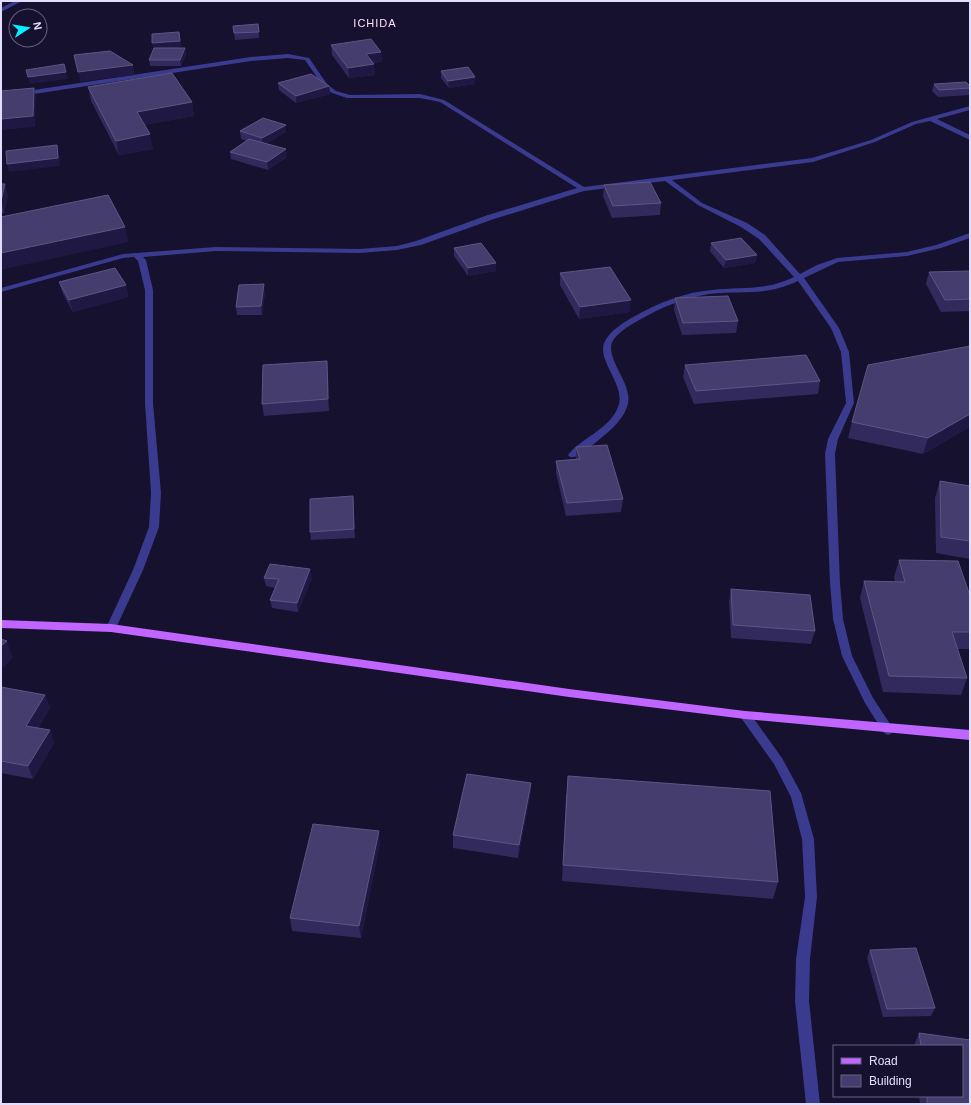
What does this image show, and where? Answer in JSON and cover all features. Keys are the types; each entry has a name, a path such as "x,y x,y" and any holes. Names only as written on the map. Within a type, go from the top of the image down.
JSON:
{"main road":[{"path":"1,624 111,628 568,694 745,716 888,730 970,735"}],"street":[{"path":"1,10 19,1"},
{"path":"1,96 251,59 299,56 307,59 325,85 334,92 349,97 420,96 442,101 583,189"},
{"path":"1,290 113,258 131,255 137,256 216,249 352,251 398,248 418,243 491,217 583,189 813,160 873,141 914,123 970,108"},
{"path":"932,119 970,138"},
{"path":"667,179 700,204 744,225 762,237 800,278 835,328 845,352 850,403 833,439 830,454 835,583 838,619 847,656 869,700 888,730"},
{"path":"573,455 614,422 624,405 623,388 612,367 606,348 610,337 661,306 686,297 709,292 766,290 788,284 825,264 838,260 914,253 939,248 970,235"},
{"path":"111,628 138,570 154,527 155,461 149,403 149,290 142,260 137,256"},
{"path":"745,716 778,761 797,797 808,839 811,897 803,960 802,1001 813,1104"}],"building":[{"path":"258,24 259,32 234,33 233,26"},
{"path":"179,32 180,41 152,43 152,34"},
{"path":"371,39 381,52 366,54 374,64 348,68 331,45"},
{"path":"154,48 185,48 180,60 149,60"},
{"path":"110,51 133,65 78,72 74,55"},
{"path":"64,64 66,72 28,77 26,70"},
{"path":"468,67 475,77 448,81 441,71"},
{"path":"172,73 192,102 137,112 150,134 116,141 88,87"},
{"path":"311,74 329,86 296,96 278,83"},
{"path":"966,82 970,88 939,90 934,84"},
{"path":"34,88 33,116 1,119 1,91"},
{"path":"263,118 286,125 262,138 240,131"},
{"path":"249,139 286,149 267,162 230,152"},
{"path":"57,145 58,158 7,164 6,151"},
{"path":"650,182 661,203 613,206 604,185"},
{"path":"1,184 5,184 1,201"},
{"path":"108,195 125,227 1,253 1,217"},
{"path":"741,238 757,255 726,260 711,243"},
{"path":"481,243 496,263 468,268 454,248"},
{"path":"610,267 631,300 580,307 560,273"},
{"path":"115,268 126,285 69,300 59,282"},
{"path":"970,271 970,299 945,300 929,272"},
{"path":"264,284 261,306 236,307 239,285"},
{"path":"728,296 738,321 683,323 675,298"},
{"path":"970,346 970,414 928,438 852,422 868,365"},
{"path":"806,355 820,381 696,391 685,365"},
{"path":"327,361 328,399 262,404 263,365"},
{"path":"607,445 623,499 567,503 556,461 580,459 576,447"},
{"path":"940,481 970,486 970,541 941,537"},
{"path":"353,496 354,529 310,532 310,499"},
{"path":"899,560 958,561 970,594 970,632 952,632 967,678 889,676 864,581 905,582"},
{"path":"270,564 310,569 297,603 270,600 279,579 264,578"},
{"path":"731,589 810,595 815,631 733,625"},
{"path":"1,639 7,641 1,646"},
{"path":"1,687 45,695 26,726 50,730 28,766 1,761"},
{"path":"467,774 531,783 519,845 453,835"},
{"path":"568,776 770,791 778,882 563,865"},
{"path":"313,824 379,831 359,926 290,918"},
{"path":"916,948 935,1008 887,1009 870,950"},
{"path":"919,1033 970,1040 970,1104 927,1104 927,1097 963,1097 963,1045 921,1045"}],"district":[{"name":"ICHIDA","path":"375,23"}]}
